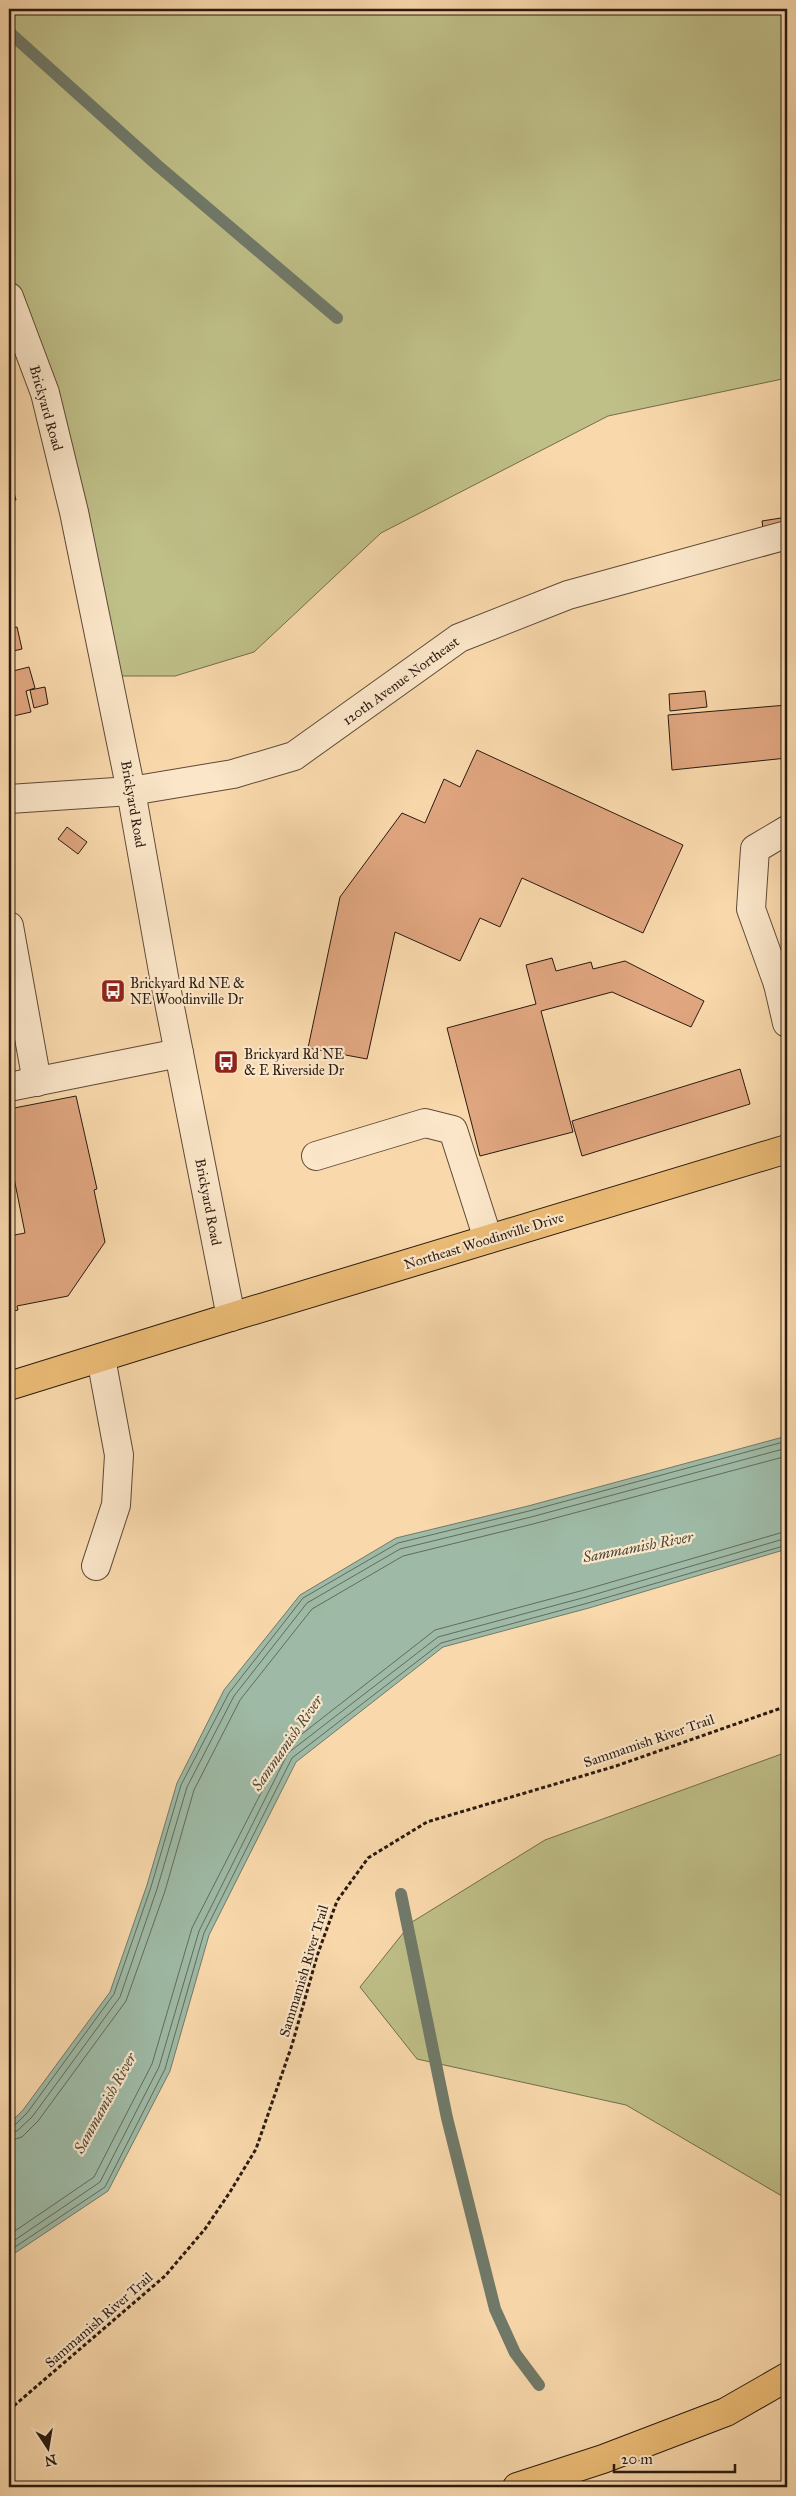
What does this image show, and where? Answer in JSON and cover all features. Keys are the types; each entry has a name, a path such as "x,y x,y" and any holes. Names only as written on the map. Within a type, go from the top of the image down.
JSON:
{"main road":[{"name":"Northeast Woodinville Drive","path":"9,1386 787,1149"},
{"path":"517,2487 603,2459 726,2412 787,2377"}],"street":[{"name":"Brickyard Road","path":"9,297 45,394 70,494 131,791 179,1053 231,1317"},
{"name":"120th Avenue Northeast","path":"9,799 131,791 233,774 294,756 459,638 568,595 787,535"},
{"path":"787,830 755,849 751,900 751,909 783,984 787,1023"},
{"path":"9,926 37,1082"},
{"path":"9,1087 179,1053"},
{"path":"316,1156 425,1123 453,1130 488,1239"},
{"path":"96,1566 116,1505 119,1455 101,1358"}],"path":[{"name":"Sammamish River Trail","path":"9,2410 165,2276 205,2229 230,2192 256,2149 292,2045 317,1956 337,1901 368,1858 427,1822 616,1766 787,1706"}],"green space":[{"path":"9,9 787,9 787,378 608,416 381,533 254,652 175,676 109,676 9,297"},
{"path":"787,1752 787,2199 626,2105 417,2059 360,1987 412,1922 545,1840"}],"water":[{"name":"Sammamish River","path":"787,1436 787,1549 589,1608 443,1647 296,1762 209,1935 170,2071 108,2191 9,2257 9,2124 23,2110 110,1992 147,1885 177,1783 224,1690 300,1595 396,1538 528,1506"}],"building":[{"path":"9,489 13,489 16,500 9,502"},
{"path":"787,517 787,531 764,535 762,521"},
{"path":"17,627 22,649 9,652 9,628"},
{"path":"29,667 35,688 26,691 31,712 9,717 9,672"},
{"path":"45,687 48,704 34,708 30,690"},
{"path":"705,691 707,707 670,711 669,694"},
{"path":"787,705 787,758 672,770 668,715"},
{"path":"477,750 683,845 643,933 522,878 500,927 480,918 460,961 395,932 367,1059 308,1048 340,897 402,813 425,823 444,779 460,787"},
{"path":"67,827 87,842 78,854 58,839"},
{"path":"552,958 556,971 591,962 593,969 625,961 704,1001 691,1027 612,992 541,1011 573,1132 480,1156 447,1028 536,1004 526,965"},
{"path":"740,1069 750,1104 582,1156 572,1121"},
{"path":"76,1096 97,1189 94,1190 105,1242 68,1296 17,1306 18,1310 9,1312 9,1236 25,1233 9,1153 9,1109"}],"waterway":[{"path":"9,32 157,165 337,318"},
{"path":"401,1894 447,2118 495,2309 515,2353 539,2385"}],"place":[{"name":"Brickyard Rd NE & NE Woodinville Dr","path":"113,991"},
{"name":"Brickyard Rd NE & E Riverside Dr","path":"226,1062"}]}
